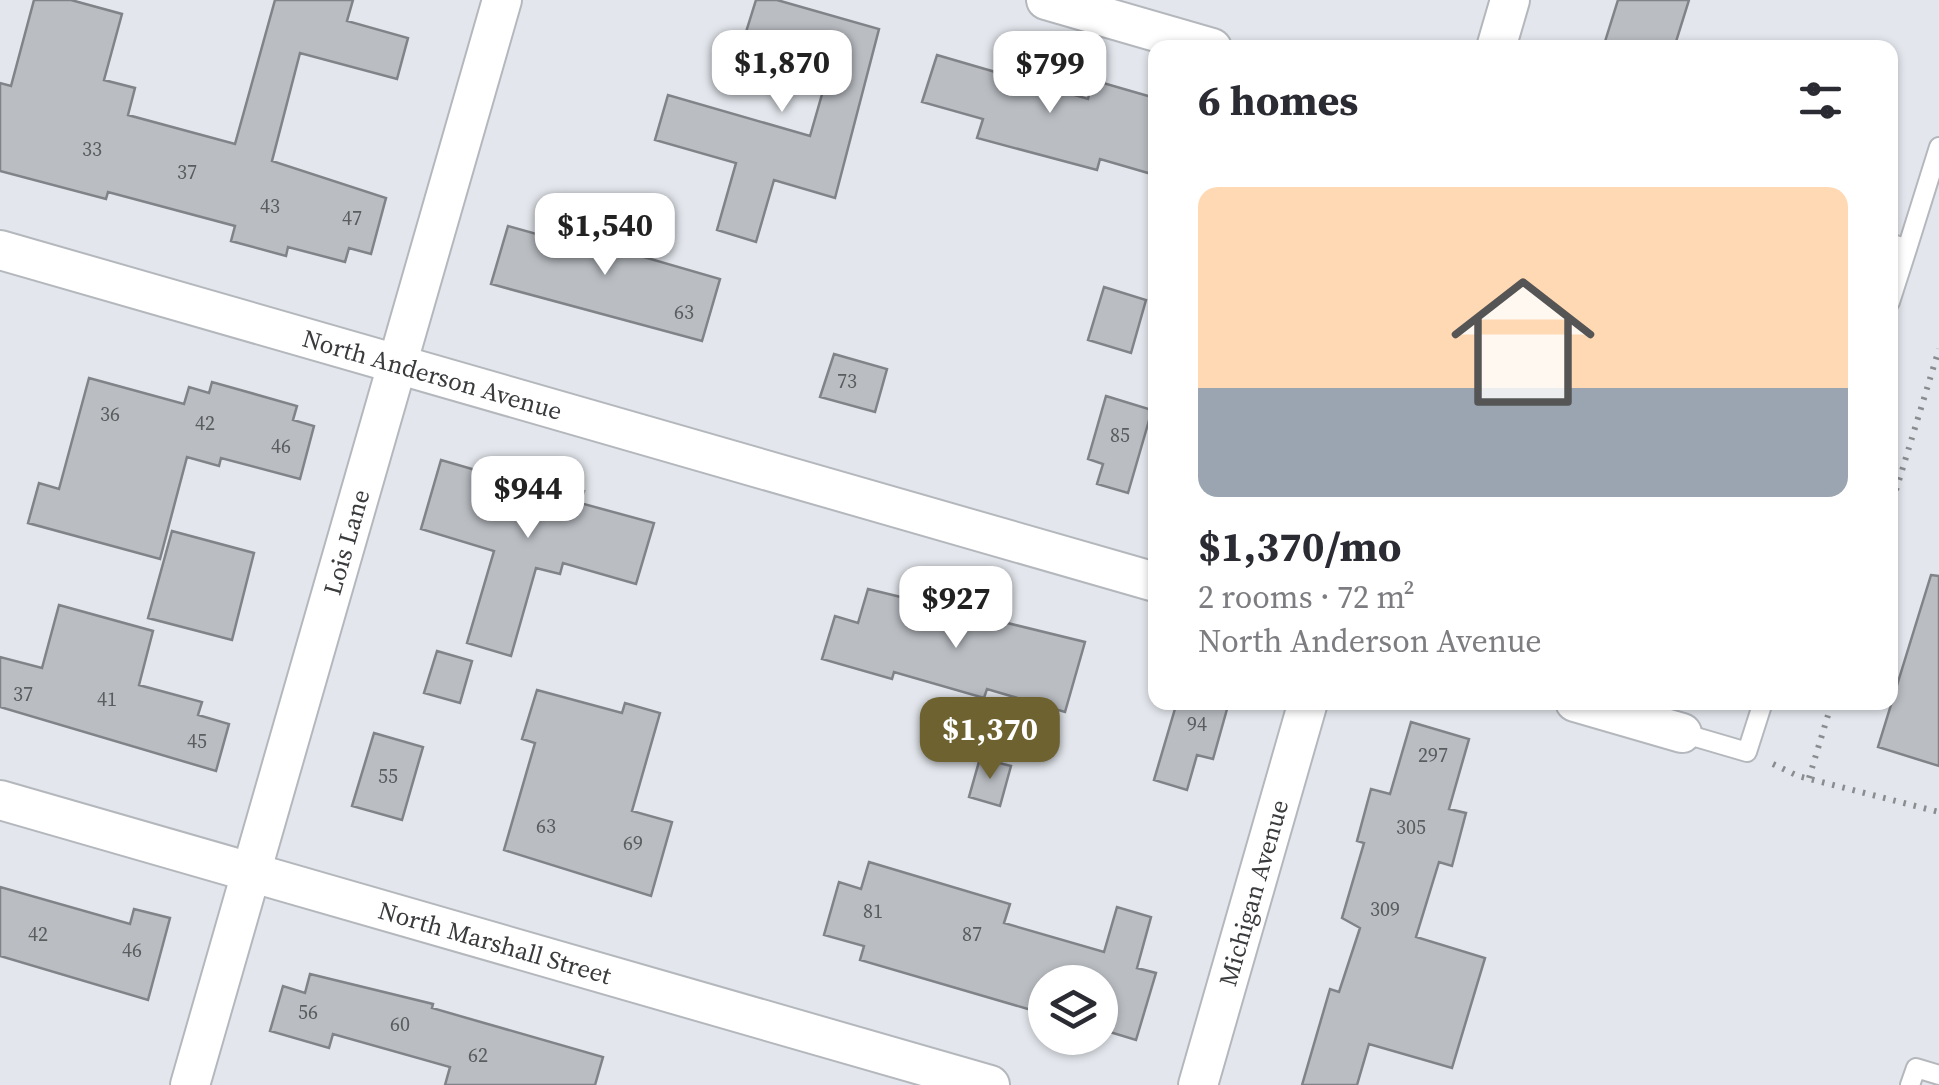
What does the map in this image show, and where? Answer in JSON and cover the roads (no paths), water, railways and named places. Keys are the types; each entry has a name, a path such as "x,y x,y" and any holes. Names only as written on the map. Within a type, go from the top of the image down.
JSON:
{"street":[{"name":"Lois Lane","path":"190,1085 502,0"},
{"path":"1046,0 1184,40"},
{"path":"1498,40 1510,0"},
{"name":"North Anderson Avenue","path":"0,250 1148,580"},
{"name":"Michigan Avenue","path":"1198,1085 1306,710"},
{"path":"1603,710 1682,733"},
{"name":"North Marshall Street","path":"0,800 990,1085"}],"lane":[{"path":"1899,246 1939,147"},
{"path":"1682,733 1746,752 1759,710"},
{"path":"1910,1085 1916,1068 1939,1075"}]}
